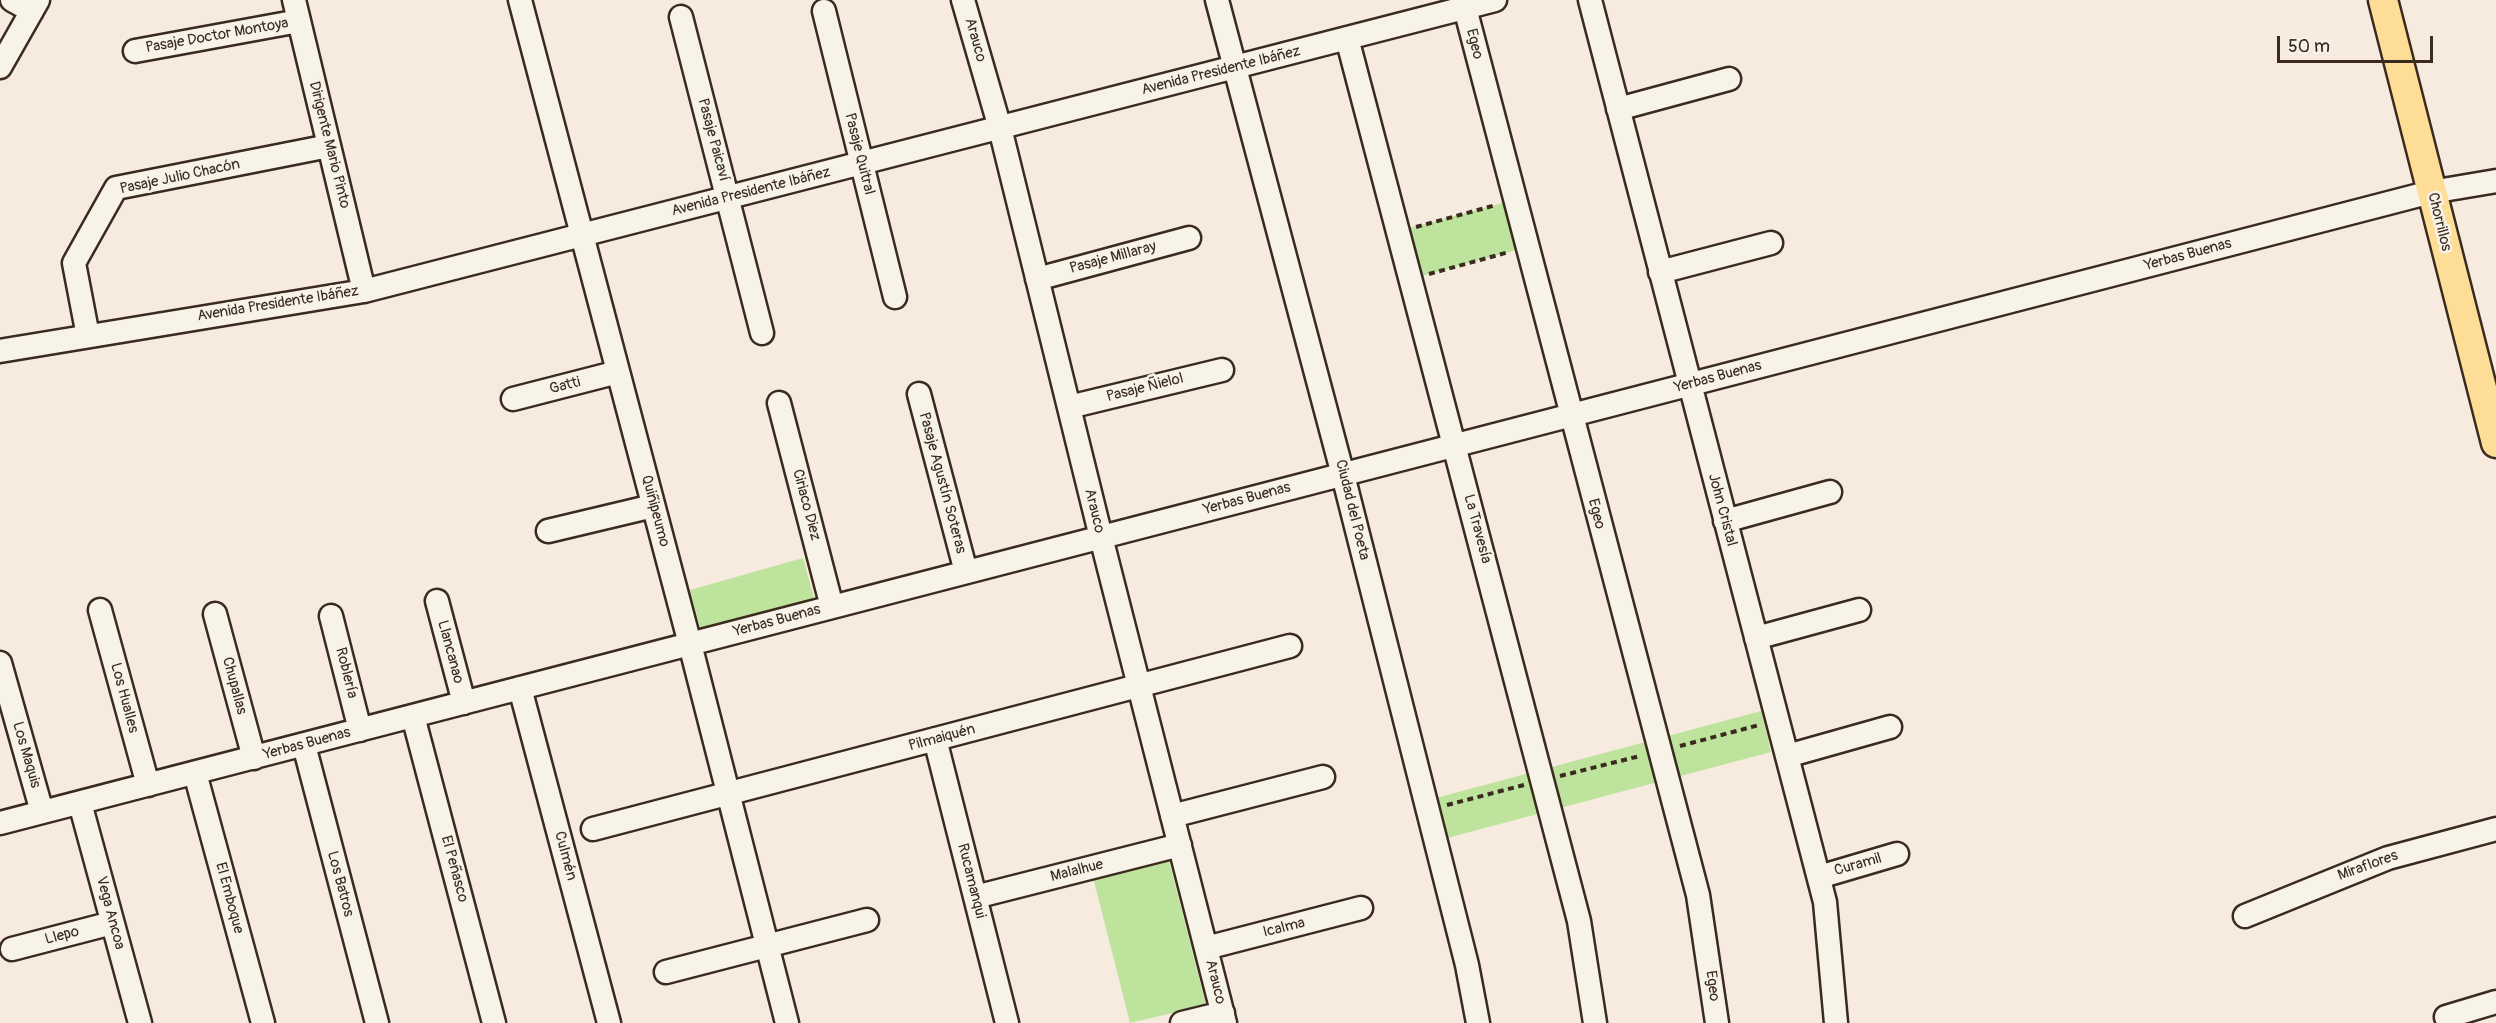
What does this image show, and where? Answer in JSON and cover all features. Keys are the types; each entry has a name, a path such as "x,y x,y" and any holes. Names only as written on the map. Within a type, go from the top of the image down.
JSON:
{"main road":[{"name":"Chorrillos","path":"2383,0 2496,440"}],"street":[{"path":"0,67 35,6 12,0"},
{"name":"Quiñipeumo","path":"520,0 690,644 787,1023"},
{"name":"Arauco","path":"963,0 999,128 1224,1018"},
{"name":"Ciudad del Poeta","path":"1217,0 1343,475 1474,995 1478,1023"},
{"name":"Avenida Presidente Ibáñez","path":"0,351 364,291 1495,0"},
{"name":"John Cristal","path":"1590,0 1819,877 1825,902 1836,1023"},
{"name":"Egeo","path":"1464,8 1698,895 1717,1023"},
{"name":"Pasaje Doctor Montoya","path":"135,51 297,11"},
{"name":"Dirigente Mario Pinto","path":"297,11 364,291"},
{"name":"Pasaje Quitral","path":"824,11 896,297"},
{"name":"Pasaje Paicaví","path":"681,17 762,333"},
{"name":"La Travesía","path":"1347,38 1579,921 1595,1023"},
{"path":"1618,108 1729,79"},
{"name":"Pasaje Julio Chacón","path":"88,336 74,263 116,188 329,146"},
{"name":"Yerbas Buenas","path":"0,823 2431,192 2496,181"},
{"name":"Pasaje Millaray","path":"1037,279 1189,238"},
{"path":"1660,272 1771,243"},
{"name":"Pasaje Ñielol","path":"1069,407 1221,370"},
{"name":"Gatti","path":"513,399 618,372"},
{"name":"Pasaje Agustín Soteras","path":"919,394 966,573"},
{"name":"Ciriaco Diez","path":"779,403 832,607"},
{"path":"1725,521 1830,492"},
{"path":"548,531 653,506"},
{"name":"Llancanao","path":"436,601 464,703"},
{"name":"Los Hualles","path":"100,610 148,785"},
{"path":"1756,638 1859,610"},
{"name":"Chupallas","path":"215,614 254,758"},
{"name":"Roblería","path":"331,616 360,730"},
{"name":"Pilmaiquén","path":"593,829 1290,646"},
{"name":"Los Maquis","path":"0,663 42,812"},
{"name":"Culmén","path":"520,688 609,1023"},
{"name":"El Peñasco","path":"414,716 494,1023"},
{"path":"1787,756 1890,727"},
{"name":"Rucamanqui","path":"934,740 1007,1023"},
{"name":"Los Batros","path":"304,745 377,1023"},
{"name":"El Emboque","path":"195,773 263,1023"},
{"path":"1172,816 1323,777"},
{"name":"Vega Ancoa","path":"80,803 140,1023"},
{"name":"Miraflores","path":"2245,916 2388,858 2496,829"},
{"name":"Malalhue","path":"975,897 1180,845"},
{"name":"Curamil","path":"1819,877 1896,854"},
{"name":"Icalma","path":"1206,948 1361,908"},
{"path":"666,972 867,920"},
{"name":"Llepo","path":"12,949 112,923"},
{"path":"2446,1017 2496,1002"},
{"path":"1182,1023 1224,1018"}],"path":[{"path":"1398,231 1514,200"},
{"path":"1411,279 1527,247"},
{"path":"1428,810 1778,721"}],"green space":[{"path":"1514,200 1527,247 1411,279 1398,231"},
{"path":"803,558 814,598 701,630 690,590"},
{"path":"1761,711 1771,752 1447,838 1436,798"},
{"path":"1168,857 1206,1005 1130,1023 1093,877"}]}
